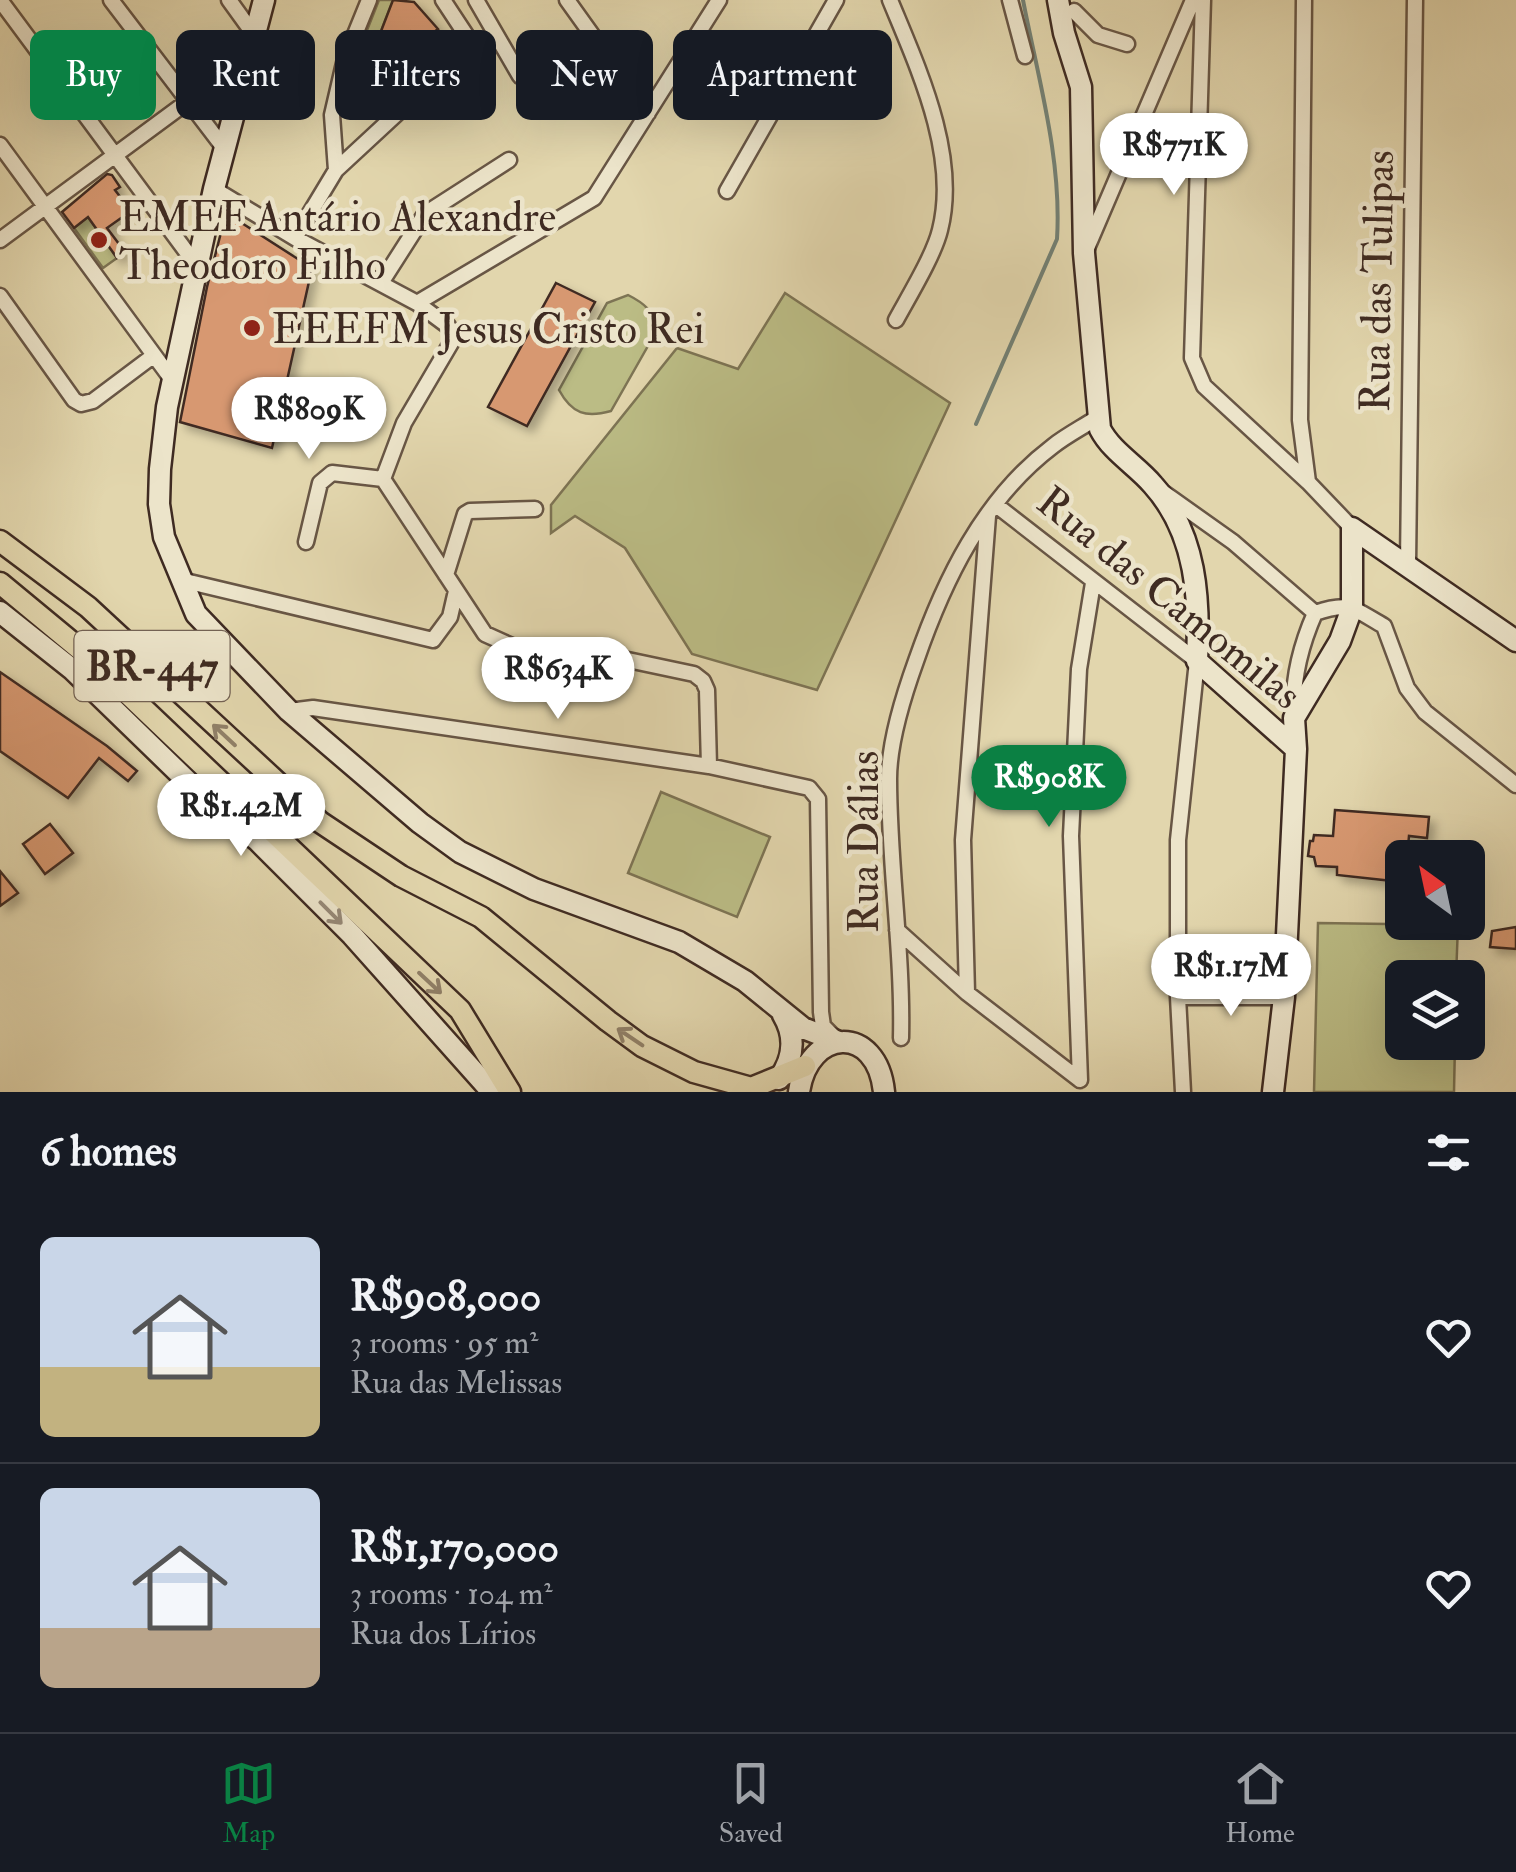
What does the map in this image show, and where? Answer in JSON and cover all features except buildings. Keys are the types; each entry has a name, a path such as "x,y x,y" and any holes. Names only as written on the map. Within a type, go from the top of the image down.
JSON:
{"main road":[{"name":"BR-447","path":"0,541 123,638 295,802 373,859 481,918 642,1046 694,1072 753,1090"},
{"name":"BR-447","path":"0,583 87,655 460,1010 510,1092"},
{"path":"753,1090 805,1066"}],"street":[{"path":"0,0 198,266"},
{"path":"112,0 176,87"},
{"path":"229,0 252,30"},
{"path":"257,30 264,0"},
{"path":"336,170 332,115 345,58 370,0"},
{"path":"476,0 491,30"},
{"path":"566,0 588,30"},
{"path":"653,105 719,0"},
{"path":"728,191 836,0"},
{"path":"890,0 916,62 945,160 940,231 896,320"},
{"path":"1010,0 1024,56"},
{"path":"1084,253 1193,0"},
{"path":"1203,0 1192,358 1204,386 1352,528 1512,635"},
{"path":"1304,0 1300,420 1308,482"},
{"name":"Rua das Tulipas","path":"1408,564 1416,0"},
{"path":"449,2 464,30"},
{"path":"1070,4 1064,33 1080,86 1084,253 1098,418 1105,440 1155,486 1233,542 1316,613"},
{"path":"1070,4 1098,35 1126,44"},
{"path":"496,39 516,70"},
{"path":"0,240 176,110"},
{"path":"201,120 224,148"},
{"path":"232,120 167,407 159,504 164,537 196,614 289,711 420,823 460,852 534,889 679,942 745,980 782,1013 814,1034 854,1042 870,1053 905,1092"},
{"path":"295,238 336,170 390,120"},
{"path":"417,303 594,198 644,120"},
{"path":"0,145 173,381"},
{"path":"381,282 425,214 509,160"},
{"path":"214,189 295,238 417,303 448,326 451,344 404,423 384,479"},
{"path":"0,296 74,400 81,404 93,401 153,356"},
{"name":"Rua Dálias","path":"901,1038 902,989 889,776 907,688 954,564 992,510 1025,470 1054,445 1098,418"},
{"path":"306,542 325,476 384,479"},
{"path":"384,479 475,623 500,642 530,649 609,656 694,674 704,681 708,690 709,766"},
{"path":"1155,486 1182,532 1196,579 1197,662 1178,840 1178,996 1183,1092"},
{"path":"446,575 465,514 535,509"},
{"path":"967,993 963,840 992,510"},
{"name":"Rua das Camomilas","path":"992,510 1197,662 1296,748"},
{"path":"1294,718 1340,641 1352,608 1352,528"},
{"path":"181,580 433,640 450,617 456,592"},
{"path":"897,930 967,993 1080,1080 1071,836 1079,669 1092,583"},
{"path":"1273,1092 1284,997 1296,748 1293,684 1305,637 1316,613 1338,605 1352,608 1384,626 1407,688 1425,712 1516,785"},
{"path":"0,612 73,670 214,807 257,840 391,977 492,1092"},
{"path":"289,711 313,708 709,766 810,788 816,792 822,1012 824,1026 840,1042"},
{"path":"1178,996 1284,997"},
{"path":"779,1078 788,1065 792,1048 790,1030 782,1013"},
{"path":"799,1092 805,1066 824,1047 840,1042"},
{"path":"870,1053 884,1092"}],"green space":[{"path":"379,0 393,0 381,30 367,30"},
{"path":"88,217 117,258 103,268 74,228"},
{"path":"785,293 950,403 817,690 692,654 625,548 575,516 551,533 551,505 677,348 738,369"},
{"path":"628,295 647,308 657,330 611,411 580,412 559,390 607,303"},
{"path":"661,792 770,837 737,917 628,873"},
{"path":"1318,923 1385,924 1385,940 1457,940 1457,960 1385,960 1385,1060 1455,1060 1454,1092 1314,1092"}],"waterway":[{"path":"976,424 1057,239 1052,149 1023,0"}],"place":[{"name":"EMEF Antário Alexandre Theodoro Filho","path":"99,240"},
{"name":"EEEFM Jesus Cristo Rei","path":"252,328"}]}
